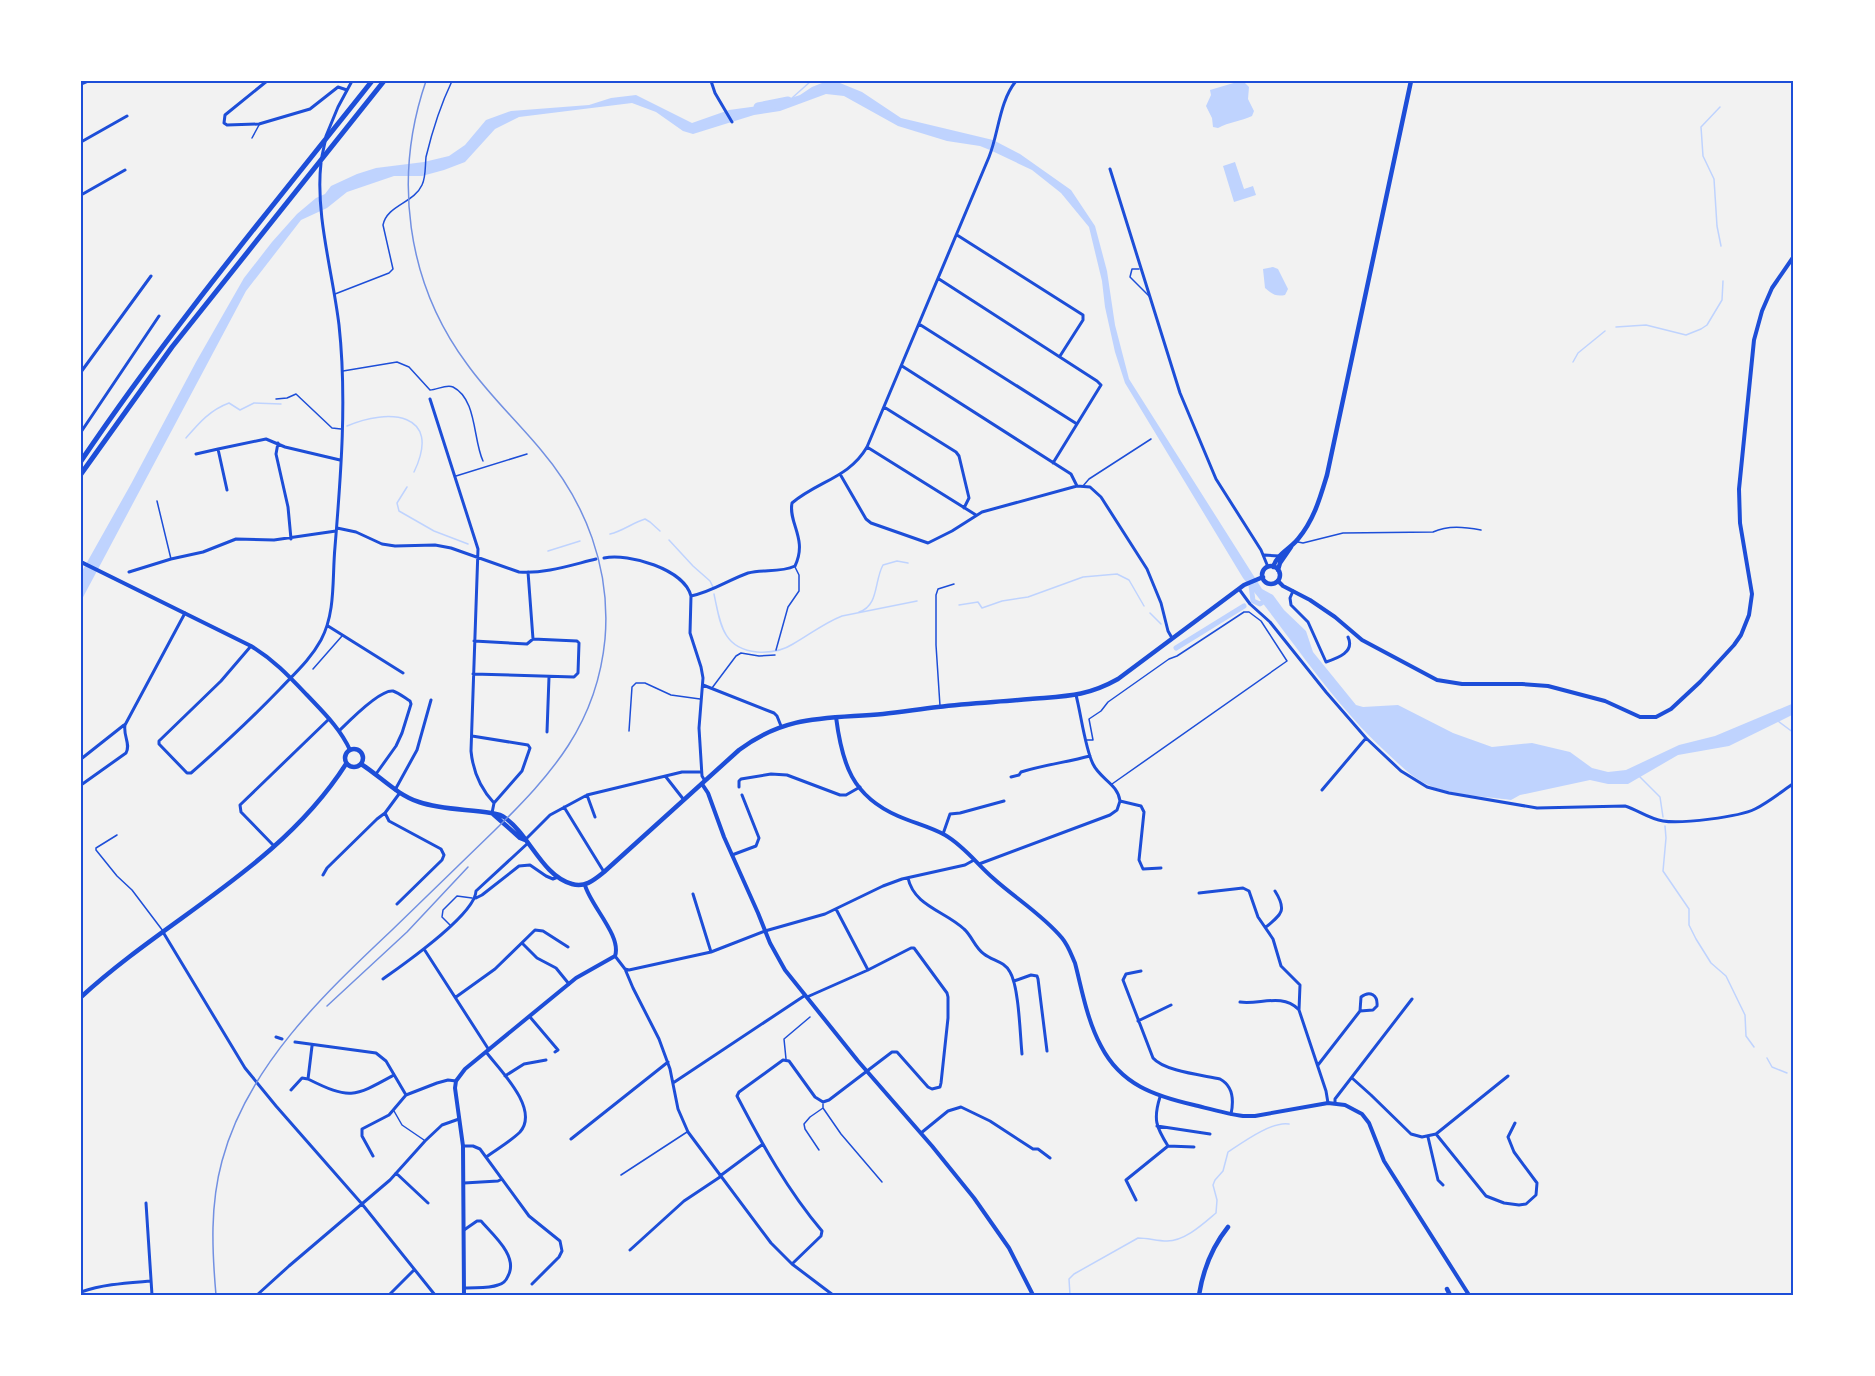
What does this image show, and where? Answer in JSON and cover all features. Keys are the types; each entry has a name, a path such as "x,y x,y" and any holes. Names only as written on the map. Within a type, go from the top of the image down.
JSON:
{"highway":[{"path":"81,461 170,337 372,81"},
{"path":"81,474 178,339 384,81"}],"main road":[{"path":"1260,578 1271,584 1278,580 1280,563 1317,508 1327,475 1411,81"},
{"path":"361,764 416,802 492,814 526,841 559,877 572,884 585,885 604,872 751,741 781,726 808,720 940,706 1076,695 1099,689 1118,679 1244,585 1260,578 1284,550 1291,546"},
{"path":"1271,567 1278,570"},
{"path":"81,997 127,957 245,873 317,802 346,764 345,755 355,749 361,752 363,758 361,764 354,768 346,764"},
{"path":"1199,1295 1208,1262 1217,1242 1228,1227"},
{"path":"1447,1289 1450,1295"}],"street":[{"path":"81,84 88,81"},
{"path":"267,81 225,115 223,119 227,125 259,124 310,109 338,87 347,90"},
{"path":"250,646 221,681 159,741 159,744 187,773 191,773 249,722 299,671 314,652 327,626 332,594 342,429 342,371 320,183 322,156 329,129 352,81"},
{"path":"711,81 715,93 732,122"},
{"path":"692,596 711,591 757,571 783,570 795,566 800,542 791,508 792,503 852,466 867,447 991,153 1007,94 1016,81"},
{"path":"81,142 127,116"},
{"path":"1110,169 1180,393 1216,479 1271,567"},
{"path":"81,195 125,170"},
{"path":"957,235 1083,315 1083,320 1060,356"},
{"path":"1278,580 1283,586 1310,600 1335,617 1362,640 1437,680 1462,684 1548,686 1605,701 1640,717 1656,717 1671,710 1734,645 1749,615 1752,594 1740,523 1739,489 1754,340 1762,311 1772,288 1794,256"},
{"path":"81,372 151,276"},
{"path":"939,279 1060,356 1101,385 1053,463"},
{"path":"81,432 159,316"},
{"path":"920,324 1077,424"},
{"path":"901,366 1071,474 1077,486"},
{"path":"430,399 478,549 471,736 474,769 485,793 494,804"},
{"path":"884,406 956,452 969,498 964,508"},
{"path":"196,454 266,439 340,460"},
{"path":"278,443 276,454 288,507 291,539"},
{"path":"867,447 976,515"},
{"path":"218,449 227,490"},
{"path":"840,474 866,519 871,523 924,542 932,542 976,515 1077,486 1090,487 1101,497 1147,569 1161,603 1168,631 1173,638"},
{"path":"129,572 203,552 236,540 291,539 336,530 356,532 382,544 435,545 451,548 510,569 528,572 559,569 596,559"},
{"path":"1264,555 1279,556"},
{"path":"604,558 621,556 647,562 683,580 687,585 692,596 690,633 701,667 703,685 699,728 703,782 715,816 777,957 805,997 974,1198 1019,1266 1033,1295"},
{"path":"82,563 250,646 277,663 329,719 350,750"},
{"path":"528,572 533,639"},
{"path":"1239,589 1366,738 1401,771 1427,787 1537,808 1625,806 1664,822 1705,819 1754,810 1794,783"},
{"path":"1293,591 1290,598 1291,605 1308,622 1326,662 1341,656 1350,647 1348,637"},
{"path":"81,785 126,753 129,743 125,737 125,725 185,613"},
{"path":"327,626 403,673"},
{"path":"473,674 574,678 577,675 579,643 577,641 533,639 527,644 474,641"},
{"path":"547,732 549,677"},
{"path":"703,685 774,713 781,726"},
{"path":"339,731 360,710 387,692 394,692 410,701 402,733 396,746 376,774"},
{"path":"979,864 1115,812 1120,801 1119,796 1111,784 1096,770 1090,756 1076,695"},
{"path":"323,875 327,868 376,819 385,813 417,750 431,700"},
{"path":"836,717 844,760 854,780 878,806 943,834 960,846 1061,937 1075,963 1090,1019 1102,1048 1122,1074 1142,1089 1161,1097 1231,1114 1255,1116 1328,1103 1353,1108 1369,1123 1384,1161 1469,1295"},
{"path":"274,846 241,812 240,805 329,719"},
{"path":"81,759 122,725 125,725"},
{"path":"471,736 530,748 522,771 494,804 492,814"},
{"path":"1322,790 1366,738"},
{"path":"1011,777 1047,764 1058,764 1090,756"},
{"path":"476,898 476,891 550,815 564,807 587,795 681,772 701,772"},
{"path":"739,787 741,779 778,774 787,775 840,795 846,795 860,788"},
{"path":"666,777 684,800"},
{"path":"587,795 595,817"},
{"path":"732,855 759,843 742,795"},
{"path":"943,834 950,814 1004,801"},
{"path":"1120,801 1141,806 1144,812 1140,866 1143,869 1161,868"},
{"path":"564,807 604,872"},
{"path":"385,813 389,821 441,849 444,855 442,860 397,904"},
{"path":"625,969 711,952 765,931 807,920 836,909 883,886 965,865 974,860"},
{"path":"383,979 424,949 476,898 519,866 530,865 553,879 559,877"},
{"path":"908,878 913,892 920,899 965,930 980,951 1007,966 1014,981 1023,1054"},
{"path":"585,885 588,896 615,941 615,956 625,969 656,1031 668,1062 678,1109 688,1132 771,1243 792,1264 832,1295"},
{"path":"1199,893 1243,888 1250,891 1254,908 1273,939 1281,966 1300,985 1299,1010 1328,1103"},
{"path":"1266,927 1282,912 1282,901 1275,891"},
{"path":"693,894 711,952"},
{"path":"836,909 868,970"},
{"path":"456,997 495,969 533,931 539,930 568,947"},
{"path":"163,932 245,1068 362,1204 435,1295"},
{"path":"522,943 537,958 556,968 569,984"},
{"path":"673,1083 805,997 914,948 947,993 948,1018 940,1087 928,1088 897,1052 892,1052 829,1100 823,1102 815,1097 786,1060 739,1092 737,1096 796,1200 822,1231 821,1236 792,1264"},
{"path":"424,949 456,997 494,1062 523,1101 526,1116 520,1132 486,1157"},
{"path":"464,1295 463,1146 455,1094 456,1081 465,1069 569,984 615,956"},
{"path":"1142,971 1126,974 1122,980 1153,1058 1165,1066 1226,1082 1231,1093 1231,1114"},
{"path":"1014,981 1031,975 1038,979 1047,1051"},
{"path":"1318,1065 1360,1011 1361,996 1366,993 1375,996 1377,1006 1373,1010 1360,1011"},
{"path":"1335,1104 1335,1099 1412,999"},
{"path":"1240,1002 1251,1004 1287,1001 1299,1010"},
{"path":"1138,1021 1171,1005"},
{"path":"530,1017 557,1051"},
{"path":"276,1037 282,1039"},
{"path":"295,1042 376,1053 386,1061 406,1095"},
{"path":"308,1079 312,1045"},
{"path":"505,1076 524,1064 546,1060"},
{"path":"571,1139 668,1062"},
{"path":"291,1089 302,1078 332,1091 351,1094 360,1092 394,1075"},
{"path":"1352,1078 1404,1129 1418,1136 1428,1137 1436,1134 1508,1076"},
{"path":"373,1156 362,1136 362,1129 385,1118 406,1095 437,1083 456,1081"},
{"path":"1161,1097 1156,1109 1157,1126 1167,1146"},
{"path":"921,1133 948,1111 961,1107 990,1120 1050,1158"},
{"path":"257,1295 396,1173 446,1122 459,1119"},
{"path":"1436,1134 1486,1196 1504,1203 1526,1204 1536,1195 1537,1183 1510,1145 1508,1137 1515,1124"},
{"path":"1157,1126 1210,1134"},
{"path":"1428,1137 1438,1180 1443,1185"},
{"path":"630,1250 684,1201 763,1143"},
{"path":"463,1146 478,1147 529,1216 560,1241 562,1251 559,1257 532,1284"},
{"path":"1136,1200 1126,1180 1167,1146 1194,1147"},
{"path":"396,1173 428,1203"},
{"path":"464,1183 502,1179"},
{"path":"146,1203 152,1295"},
{"path":"464,1230 477,1221 481,1221 505,1249 511,1265 507,1278 495,1287 465,1288"},
{"path":"389,1295 414,1270"},
{"path":"81,1292 99,1286 151,1281"}],"lane":[{"path":"334,294 389,273 393,269 383,225 384,218 410,199 422,186 426,158 434,129 452,81"},
{"path":"252,138 259,124"},
{"path":"1142,270 1132,269 1130,277 1150,296"},
{"path":"342,371 397,362 409,367 430,390 447,386 456,389 469,404 483,461"},
{"path":"276,399 296,394 332,428 342,429"},
{"path":"1083,486 1151,439"},
{"path":"454,477 527,454"},
{"path":"157,501 171,559"},
{"path":"1296,541 1303,543 1343,533 1433,532 1439,529 1463,527 1481,530"},
{"path":"776,650 788,607 799,591 799,575 795,566"},
{"path":"940,706 936,645 936,594 938,589 954,584"},
{"path":"1087,740 1093,740 1089,719 1101,711 1108,702 1169,659 1244,612 1249,612 1261,621 1287,661 1111,784"},
{"path":"313,669 342,635"},
{"path":"711,688 736,656 741,653 776,655"},
{"path":"629,731 632,687 636,683 645,683 670,695 701,699"},
{"path":"117,835 96,850 132,890 163,932"},
{"path":"450,926 442,917 443,910 457,897 476,898"},
{"path":"786,1060 784,1039 810,1017"},
{"path":"823,1102 823,1108 882,1182"},
{"path":"819,1150 804,1124 823,1108"},
{"path":"393,1110 402,1125 425,1141"},
{"path":"621,1175 688,1132"}],"water":[{"path":"827,81 835,81 862,92 901,118 993,140 1020,154 1071,190 1095,226 1107,271 1115,325 1129,379 1262,589 1273,595 1284,610 1306,631 1313,652 1356,705 1363,707 1398,705 1453,733 1492,747 1532,743 1570,752 1592,768 1608,772 1626,770 1679,745 1715,736 1794,703 1794,714 1729,746 1678,755 1628,784 1608,784 1590,780 1520,795 1511,800 1457,793 1420,781 1386,752 1347,711 1243,578 1125,383 1115,352 1089,227 1061,193 1032,170 990,150 980,146 947,141 898,126 844,96 826,94 780,111 754,115 693,134 683,131 656,112 632,103 519,117 495,129 465,162 422,176 394,176 347,192 327,208 301,220 246,291 81,601 81,573 244,278 297,214 316,198 325,194 331,186 376,168 424,162 449,156 465,145 486,120 511,111 589,105 611,98 636,95 692,123 729,110 773,104 800,95"},
{"path":"1237,82 1245,83 1249,87 1248,99 1254,111 1252,116 1218,128 1213,127 1212,118 1206,106 1211,95 1210,90"},
{"path":"1235,162 1244,189 1253,186 1256,195 1234,202 1223,166"},
{"path":"1273,267 1278,269 1288,289 1285,295 1279,296 1265,288 1263,269"}],"waterway":[{"path":"792,98 811,81"},
{"path":"758,107 788,101"},
{"path":"1720,107 1701,127 1703,156 1714,179 1717,226 1721,246"},
{"path":"1616,327 1646,325 1686,335 1701,329 1707,325 1722,300 1723,281"},
{"path":"1573,362 1578,353 1605,331"},
{"path":"186,438 210,413 229,403 240,410 254,403 281,404"},
{"path":"347,426 379,417 407,420 416,426 422,437 421,452 414,472"},
{"path":"407,487 397,503 399,511 434,531 468,544"},
{"path":"610,534 645,519 660,531"},
{"path":"669,540 710,581 713,587"},
{"path":"548,551 580,541"},
{"path":"859,612 865,609 873,599 883,565 897,561 908,563"},
{"path":"959,605 978,602 982,608 1002,601 1028,597 1083,577 1117,574 1129,580 1144,606"},
{"path":"1251,585 1253,601 1260,604 1266,600"},
{"path":"714,594 721,624 730,640 736,646 757,652 785,648 842,616 917,601"},
{"path":"1176,648 1244,606"},
{"path":"1150,613 1161,624"},
{"path":"1778,721 1794,733"},
{"path":"1639,776 1660,797 1663,817"},
{"path":"1665,826 1663,871 1689,909 1689,925 1696,939 1711,963 1726,976 1745,1015 1746,1036 1754,1047"},
{"path":"1767,1058 1772,1067 1787,1073"},
{"path":"1070,1295 1069,1279 1074,1274 1138,1238 1174,1240 1200,1227 1216,1213 1217,1200 1213,1185 1223,1171 1228,1152 1266,1129 1289,1124"}],"railway":[{"path":"216,1295 213,1228 215,1194 222,1161 249,1094 290,1035 314,1007 535,789 568,746 582,722 600,669 605,639 604,587 599,562 583,515 557,470 484,386 446,332 430,299 419,264 411,228 408,191 410,154 416,117 426,81"},
{"path":"327,1006 407,932 468,867"}]}
